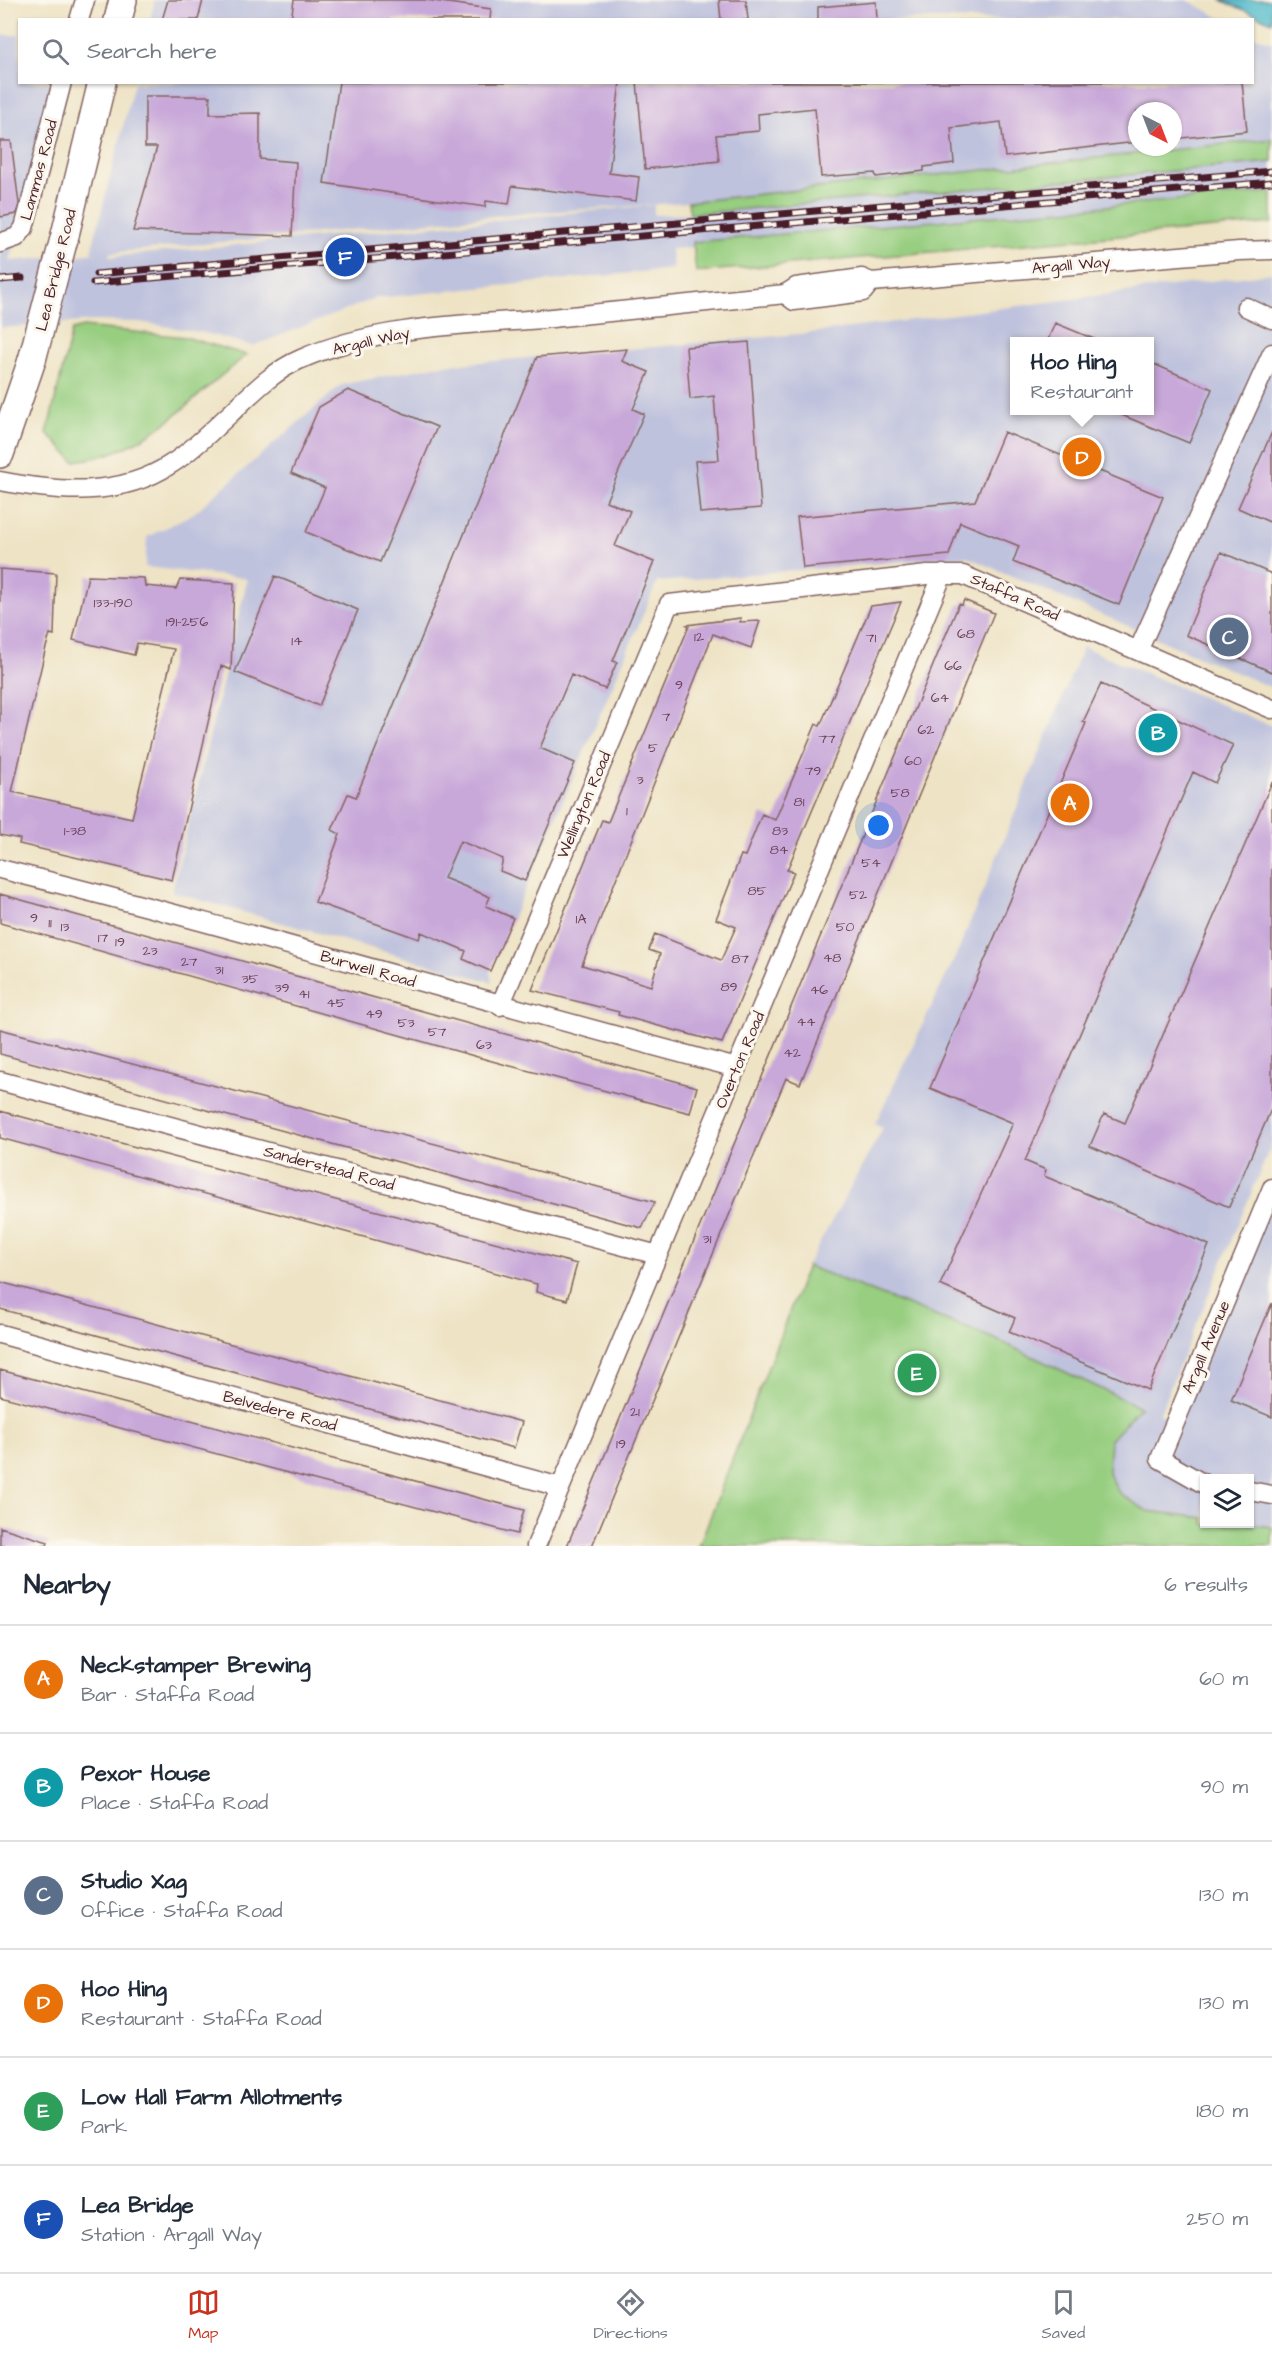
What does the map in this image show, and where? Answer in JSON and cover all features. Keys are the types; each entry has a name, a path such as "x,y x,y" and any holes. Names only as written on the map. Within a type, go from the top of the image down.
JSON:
{"main road":[{"path":"118,18 123,0"},
{"name":"Lea Bridge Road","path":"0,454 32,360 102,84"}],"street":[{"path":"80,18 85,0"},
{"name":"Lammas Road","path":"0,243 17,237 24,228 61,84"},
{"name":"Argall Way","path":"0,481 53,491 76,491 101,489 149,477 172,464 257,387 280,370 301,359 358,341 461,324 785,294 794,301 863,292 871,282 1272,250"},
{"path":"1246,307 1272,319"},
{"path":"1138,651 1272,353"},
{"name":"Staffa Road","path":"669,604 943,574 963,574 1272,709"},
{"name":"Overton Road","path":"536,1546 943,574"},
{"name":"Wellington Road","path":"500,1006 669,604"},
{"name":"Burwell Road","path":"0,869 115,898 500,1006 737,1068"},
{"name":"Sanderstead Road","path":"0,1081 658,1255"},
{"name":"Argall Avenue","path":"1200,1482 1160,1459 1272,1188"},
{"name":"Belvedere Road","path":"0,1334 560,1487"},
{"path":"1254,1492 1272,1495"}],"shaded area":[{"path":"155,0 1187,0 1220,18 150,18"},
{"path":"0,35 18,35 18,84 58,84 9,261 99,253 91,253 134,84 1254,84 1254,36 1272,42 1272,139 1182,149 1182,102 1128,102 1128,155 688,202 515,214 109,253 110,257 654,205 654,215 690,214 1272,162 1272,192 694,242 694,247 671,249 673,269 376,298 253,346 205,333 139,322 93,321 0,328"},
{"path":"1272,273 1272,688 965,556 657,582 490,971 492,982 172,892 247,581 244,578 145,567 147,537 194,513 341,385 435,366 811,333"},
{"path":"1083,647 1272,726 1272,1143 1159,1414 1175,1420 1272,1188 1272,1527 1254,1525 1254,1474 1200,1474 1200,1518 1147,1511 1119,1493 1108,1472 1110,1440 1140,1407 997,1340 807,1266 883,1128 875,1124 959,949"}],"green space":[{"path":"1272,139 1272,162 690,214 688,202 1128,155 1182,156 1182,149"},
{"path":"1272,192 1272,223 696,272 693,242"},
{"path":"83,327 185,337 247,355 148,435 126,447 101,456 74,461 47,433 72,330"},
{"path":"807,1266 997,1340 1140,1407 1110,1440 1108,1472 1119,1493 1147,1511 1200,1518 1200,1528 1254,1528 1254,1525 1272,1527 1272,1546 699,1546"}],"water":[{"path":"1221,0 1272,0 1272,22"}],"building":[{"path":"168,0 203,0 198,18 163,18"},
{"path":"294,0 426,0 491,9 490,18 291,18"},
{"path":"719,0 746,0 748,18 721,18"},
{"path":"876,2 877,18 818,18 818,7"},
{"path":"339,84 620,84 609,173 639,177 636,201 512,186 509,204 486,201 485,207 324,183"},
{"path":"637,84 1242,84 1247,131 1182,138 1182,102 1128,102 1128,143 1005,157 1001,122 951,128 954,163 924,167 924,171 876,177 875,173 821,177 815,108 758,114 759,131 716,135 719,161 645,169"},
{"path":"145,96 210,96 210,114 260,113 260,159 296,162 292,236 133,231 157,147 145,147"},
{"path":"0,141 11,141 19,204 16,214 0,217"},
{"path":"1055,323 1089,337 1049,337"},
{"path":"749,342 761,508 700,513 695,461 719,460 714,396 690,399 686,347"},
{"path":"627,349 622,361 649,372 633,409 644,414 606,501 630,511 615,546 654,562 613,661 617,662 605,689 571,675 540,748 575,763 525,881 500,871 503,859 460,841 444,878 490,897 486,906 513,918 490,971 463,959 466,951 421,932 419,939 315,902 340,834 332,830 348,794 356,797 537,357"},
{"path":"1154,364 1212,389 1189,443 1122,415 1154,415"},
{"path":"348,390 437,427 380,562 306,532 325,488 291,473 319,407"},
{"path":"1004,432 1163,497 1119,605 1013,562 1019,546 960,522 949,555 803,568 797,517 975,501"},
{"path":"1272,432 1272,523 1238,508"},
{"path":"1221,552 1272,574 1272,672 1186,635"},
{"path":"0,569 56,573 54,635 50,634 45,651 12,792 132,818 174,649 137,643 134,655 73,640 88,576 144,578 145,586 176,589 180,580 234,583 231,670 221,666 172,880 19,844 20,839 0,835"},
{"path":"275,576 358,610 319,706 235,672"},
{"path":"964,600 994,613 800,1084 786,1078 592,1546 567,1546 939,651 959,604 962,605"},
{"path":"901,602 787,870 794,872 722,1043 618,1015 619,1012 532,990 602,820 608,822 689,626 687,625 741,618 740,622 760,621 751,648 713,634 582,965 651,986 660,954 649,950 655,934 721,960 736,927 716,919 741,855 745,856 762,814 775,820 816,724 820,726 871,606"},
{"path":"1101,684 1233,745 1215,783 1193,772 1025,1161 1046,1170 1044,1176 1209,1245 1148,1390 1009,1332 1015,1318 940,1285 1013,1123 930,1088"},
{"path":"1272,782 1272,1107 1229,1207 1090,1146 1104,1114 1125,1123"},
{"path":"0,894 697,1087 690,1113 499,1063 0,923"},
{"path":"0,1029 655,1202 642,1228 0,1054"},
{"path":"0,1111 577,1264 567,1300 536,1292 537,1284 0,1138"},
{"path":"0,1282 522,1422 514,1448 0,1309"},
{"path":"1272,1303 1272,1417 1231,1400"},
{"path":"0,1370 524,1510 517,1534 0,1396"},
{"path":"0,1527 48,1542 47,1546 0,1546"}],"railway":[{"path":"96,274 1272,171"},
{"path":"93,283 1272,182"},
{"path":"0,280 22,278"}],"place":[{"name":"Lea Bridge","path":"345,257"},
{"name":"Hoo Hing","path":"1082,457"},
{"name":"Studio Xag","path":"1229,637"},
{"name":"Pexor House","path":"1158,733"},
{"name":"Neckstamper Brewing","path":"1070,803"},
{"name":"Low Hall Farm Allotments","path":"917,1373"}]}
